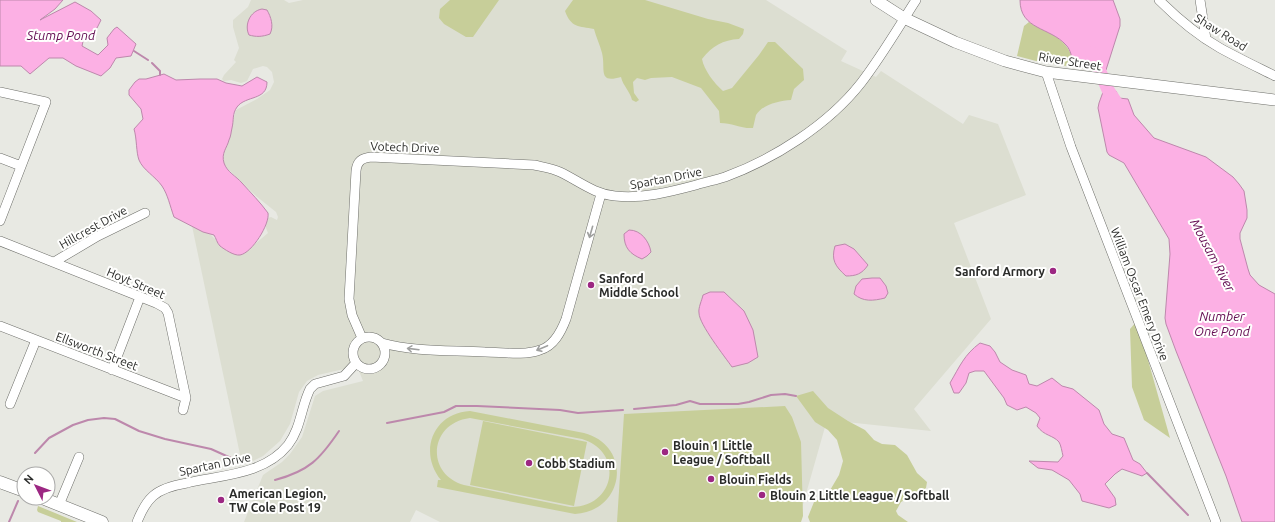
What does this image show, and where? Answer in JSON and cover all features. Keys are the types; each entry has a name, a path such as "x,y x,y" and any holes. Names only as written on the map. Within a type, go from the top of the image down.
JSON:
{"main road":[{"path":"0,482 16,488"},
{"path":"56,504 102,522"}],"street":[{"name":"River Street","path":"876,0 904,18 955,42 1005,61 1046,72 1117,82 1275,100"},
{"name":"Spartan Drive","path":"601,194 630,198 673,191 723,178 767,157 798,138 823,121 860,84 885,50 916,0"},
{"name":"Shaw Road","path":"1159,0 1189,27 1206,39 1220,48 1275,76"},
{"path":"1200,0 1206,39"},
{"name":"William Oscar Emery Drive","path":"1046,72 1071,147 1216,522"},
{"path":"0,92 46,102 0,221"},
{"name":"Votech Drive","path":"362,338 352,315 349,299 356,171 358,163 363,158 371,157 534,165 547,167 560,172 601,194"},
{"path":"0,158 21,166"},
{"path":"382,343 385,355 379,366 367,369 356,364 353,351 356,344 362,338 367,337 375,338 382,343 415,349 518,353 540,350 548,346 556,339 562,330 566,319 601,194"},
{"name":"Hillcrest Drive","path":"54,262 98,236 145,213"},
{"name":"Hoyt Street","path":"0,241 163,306 168,313 186,398 183,410"},
{"path":"112,370 140,297"},
{"name":"Ellsworth Street","path":"0,326 186,398"},
{"path":"10,404 36,340"},
{"name":"Spartan Drive","path":"137,522 148,501 166,488 203,479 243,472 269,463 288,445 296,432 310,388 315,384 344,376 356,364"},
{"path":"59,505 79,457"}],"shaded area":[{"name":"Sanford Middle School","path":"251,0 284,0 289,3 303,0 766,0 847,51 841,61 876,77 881,71 963,124 969,115 998,124 1026,195 954,223 991,319 914,409 931,431 827,420 798,522 440,522 416,510 410,522 244,522 263,475 282,462 290,454 302,437 315,396 323,391 363,381 357,366 318,375 307,381 299,392 290,424 280,441 263,456 242,464 192,226 210,234 221,245 250,248 268,233 266,228 266,220 271,217 277,220 278,217 276,212 256,196 223,164 223,156 236,110 270,90 274,82 272,72 267,67 263,66 253,69 247,81 241,83 231,80 224,81 222,79 236,62 234,60 239,48 233,27 233,20 248,7"}],"green space":[{"path":"450,0 499,0 473,37 466,37 444,24 439,18 440,9"},
{"path":"573,0 645,0 708,19 728,23 744,29 743,34 739,39 718,44 702,59 710,76 723,91 732,88 768,42 775,42 803,69 804,80 794,89 791,100 772,104 759,111 756,115 753,128 720,123 719,111 701,88 672,77 651,78 645,80 637,78 633,82 634,93 639,100 636,102 632,100 621,77 613,79 605,77 602,53 594,29 576,25 567,17 565,11"},
{"path":"1029,22 1052,34 1065,44 1072,58 1073,67 1036,61 1017,56 1024,26"},
{"path":"1137,321 1170,438 1144,420 1132,387 1130,329"},
{"path":"813,391 828,408 865,430 874,440 882,444 895,445 907,455 917,473 927,482 926,488 901,502 896,511 898,515 908,522 810,522 808,517 814,502 829,492 839,475 843,461 837,440 828,430 815,422 796,396"},
{"name":"Blouin Fields","path":"785,406 792,417 801,442 803,516 801,522 617,522 624,414"},
{"path":"470,411 584,433 600,440 610,451 616,464 617,477 613,490 604,502 592,510 575,514 437,487 438,480 441,480 434,469 430,446 438,426 457,413","holes":["470,418 582,439 596,446 605,455 609,466 609,478 605,489 597,499 585,505 570,507 464,485 451,479 443,471 438,460 437,449 440,438 446,429 456,422"]},
{"name":"Cobb Stadium","path":"483,421 587,442 574,506 470,485"},
{"path":"38,506 77,522 61,522 38,512"}],"water":[{"name":"Stump Pond","path":"0,0 63,0 55,9 40,20 75,2 91,11 101,20 97,28 84,37 82,46 98,55 108,45 107,38 117,27 136,44 131,56 116,58 110,68 101,76 76,66 63,58 49,58 30,74 21,66 0,66"},
{"path":"1020,0 1113,0 1120,19 1120,26 1106,70 1073,65 1068,47 1059,39 1030,23 1021,10"},
{"path":"262,9 267,10 271,19 272,28 270,34 264,36 249,35 247,27 251,15"},
{"path":"164,74 176,80 217,79 226,83 242,86 257,77 267,82 264,92 241,103 235,110 231,136 223,156 227,169 259,201 268,213 268,218 263,231 255,244 245,253 238,255 229,252 220,246 214,235 203,232 174,217 164,189 143,167 139,160 134,129 143,119 141,109 129,95 129,90 139,79 146,79"},
{"name":"Number One Pond","path":"1108,90 1116,91 1119,98 1128,99 1134,115 1154,138 1206,157 1233,177 1244,191 1247,218 1240,233 1240,239 1248,269 1250,275 1259,285 1275,294 1275,522 1242,522 1226,476 1166,324 1165,318 1170,254 1169,239 1124,163 1109,155 1107,152 1098,108 1103,92"},
{"path":"629,230 633,230 641,234 648,244 651,252 642,259 628,250 624,239 624,234"},
{"path":"845,244 854,249 868,265 863,271 853,276 846,276 839,269 833,255 835,246"},
{"path":"880,278 886,286 888,293 885,298 865,300 857,297 854,294 856,286 862,279"},
{"path":"710,292 724,292 744,311 753,330 758,357 748,363 732,367 718,348 700,318 699,309 703,295"},
{"path":"980,343 990,346 1000,362 1012,370 1026,375 1029,384 1037,386 1052,378 1062,386 1073,389 1099,410 1104,424 1112,434 1124,438 1133,460 1140,464 1147,473 1142,476 1122,469 1115,474 1105,484 1115,498 1116,505 1109,508 1082,501 1080,494 1069,480 1052,470 1038,468 1029,461 1058,462 1063,456 1059,442 1043,432 1037,426 1040,418 1036,413 1026,407 1017,410 1007,405 1004,398 984,371 969,373 966,383 959,393 954,393 950,383 966,356"}],"waterway":[{"path":"134,51 148,60"},
{"name":"Mousam River","path":"1092,53 1108,90 1118,105"},
{"path":"152,63 160,71 160,75"},
{"path":"634,409 676,405 690,401 700,404 738,404 771,395 785,394 796,396"},
{"path":"387,423 444,412 456,406 560,410 578,413 623,410"},
{"path":"35,453 49,438 73,425 88,420 104,418 115,419 139,431 165,439 211,449 231,458"},
{"path":"275,480 297,472 313,463 326,449 339,431"},
{"path":"1147,473 1188,515"},
{"path":"9,522 16,506"}],"place":[{"name":"Sanford Armory","path":"1053,271"},
{"name":"Sanford Middle School","path":"591,285"},
{"name":"Blouin 1 Little League / Softball","path":"665,452"},
{"name":"Cobb Stadium","path":"529,463"},
{"name":"Blouin Fields","path":"711,479"},
{"name":"Blouin 2 Little League / Softball","path":"762,495"},
{"name":"American Legion, TW Cole Post 19","path":"221,500"}]}
